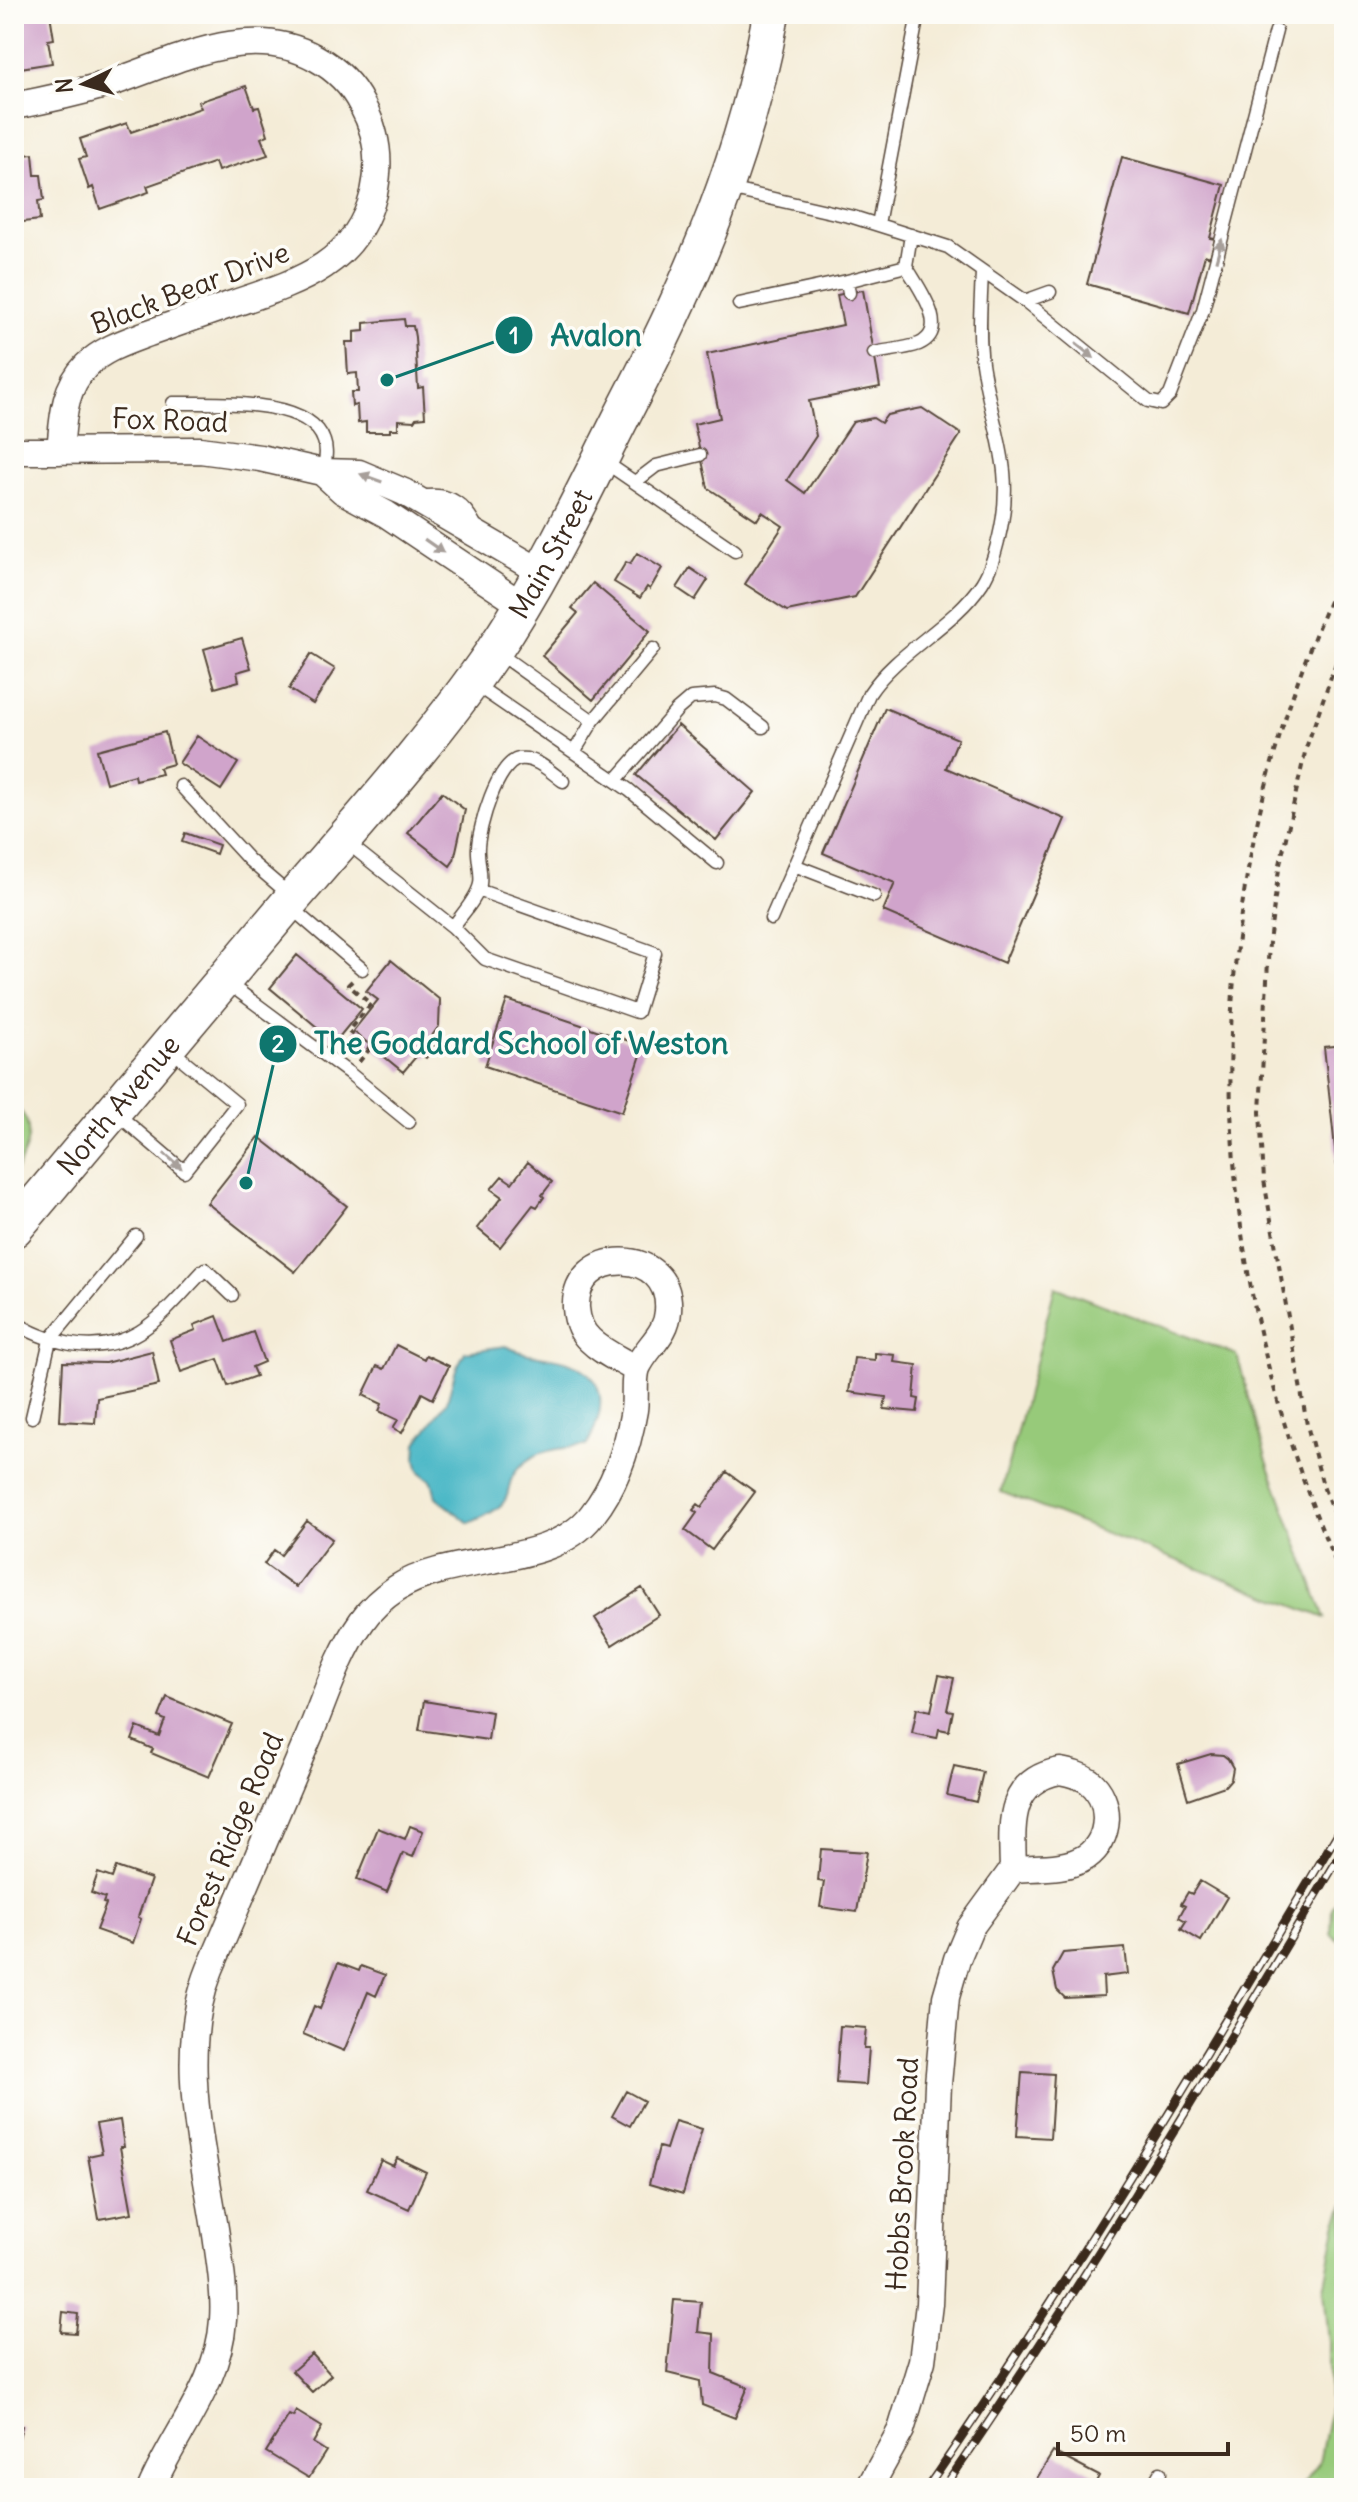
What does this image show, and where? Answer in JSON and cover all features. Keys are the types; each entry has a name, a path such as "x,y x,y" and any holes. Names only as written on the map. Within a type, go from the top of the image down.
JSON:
{"main road":[{"name":"Main Street","path":"193,1017 472,682 522,605 679,304 726,189 754,94 771,14"},
{"name":"North Avenue","path":"14,1229 193,1017"}],"street":[{"name":"Black Bear Drive","path":"14,106 106,84 222,46 273,42 291,46 319,60 346,81 367,114 377,146 378,168 371,204 354,237 341,253 291,285 140,336 96,357 80,372 67,394 60,451"},
{"name":"Fox Road","path":"14,451 218,451 322,472 359,473 416,499 541,572"},
{"name":"Fox Road","path":"322,472 343,491 406,526 522,605"},
{"name":"Forest Ridge Road","path":"151,2488 210,2375 223,2322 221,2270 194,2085 193,2046 200,1999 336,1671 363,1619 398,1588 426,1575 537,1549 562,1540 582,1527 606,1495 619,1467 634,1409 636,1369"},
{"name":"Hobbs Brook Road","path":"869,2488 901,2430 922,2361 930,2290 940,2048 946,1997 970,1928 1013,1869"}],"lane":[{"path":"878,224 918,14"},
{"path":"726,189 878,224 948,247 1025,301 1148,401 1161,404 1170,395 1203,310 1276,31"},
{"path":"874,353 920,343 933,329 932,313 906,266 911,235"},
{"path":"739,304 848,287 906,266"},
{"path":"771,919 869,694 883,676 967,601 982,582 994,557 1003,518 1006,484 982,360 982,271"},
{"path":"1025,301 1050,292"},
{"path":"173,403 269,407 298,416 314,426 324,439 326,453 322,472"},
{"path":"635,482 656,466 700,455"},
{"path":"600,459 735,551"},
{"path":"406,526 406,509 416,499"},
{"path":"574,752 593,721 653,649"},
{"path":"494,651 593,721"},
{"path":"472,682 616,780 717,863"},
{"path":"616,780 691,698 715,696 726,699 763,727"},
{"path":"453,927 478,890 480,833 493,793 505,770 515,760 525,759 539,764 563,781"},
{"path":"181,786 249,860 362,969"},
{"path":"343,839 453,927 485,959 637,1012 655,953 478,890"},
{"path":"794,865 874,896"},
{"path":"224,980 409,1122"},
{"path":"114,1110 184,1171 237,1104 167,1047"},
{"path":"32,1417 50,1340 136,1236"},
{"path":"14,1321 50,1340 92,1347 123,1342 153,1321 205,1269 232,1295"},
{"path":"1151,2488 1160,2473"}],"path":[{"path":"1344,568 1310,644 1266,779 1253,834 1240,921 1231,1048 1236,1185 1254,1312 1283,1424 1308,1496 1344,1581"},
{"path":"1344,640 1310,733 1279,869 1269,942 1260,1112 1264,1180 1307,1425 1323,1486 1344,1540"},
{"path":"362,969 348,985 371,1004 348,1031 369,1049"}],"green space":[{"path":"14,1105 26,1121 28,1138 14,1175"},
{"path":"1055,1287 1237,1355 1266,1458 1325,1618 1001,1492"},
{"path":"1344,1888 1344,1945 1331,1934 1332,1908"},
{"path":"1344,2205 1344,2488 1300,2488 1319,2463 1329,2412 1329,2342 1324,2289 1336,2226"}],"water":[{"path":"505,1346 580,1367 597,1385 600,1407 586,1446 545,1452 527,1461 513,1476 502,1504 469,1523 436,1497 432,1481 419,1471 417,1443 447,1401 456,1369 465,1352"}],"building":[{"path":"14,14 50,14 54,39 48,40 52,63 14,69"},
{"path":"246,86 254,108 259,107 268,135 261,138 268,155 218,171 215,162 147,186 149,192 100,209 79,159 86,157 80,139 127,123 131,132 201,108 198,102"},
{"path":"33,154 35,175 41,175 44,200 38,201 40,220 14,223 14,156"},
{"path":"1122,157 1224,185 1210,238 1215,239 1210,257 1205,255 1189,313 1087,284"},
{"path":"863,290 880,387 809,401 816,436 787,480 805,493 853,422 873,418 881,423 887,415 922,408 961,434 855,597 787,611 745,584 783,526 762,512 757,520 708,488 694,424 720,418 707,354 843,325 837,295"},
{"path":"404,319 405,326 413,326 418,388 423,387 425,417 414,421 398,420 398,429 390,429 390,432 366,432 366,422 358,423 357,405 352,406 351,392 358,392 357,373 348,374 346,342 354,342 354,332 364,331 364,323"},
{"path":"637,553 662,568 650,589 647,587 640,598 614,582 626,562 630,564"},
{"path":"690,568 708,580 695,600 677,588"},
{"path":"593,583 650,631 593,700 542,656 578,613 572,608"},
{"path":"242,638 251,668 237,672 239,681 215,688 204,649"},
{"path":"311,654 335,669 313,704 289,689"},
{"path":"885,708 958,739 946,768 1065,819 1004,963 883,911 895,883 823,853"},
{"path":"678,725 755,792 716,840 636,775"},
{"path":"165,732 173,764 159,768 161,774 135,780 134,775 106,783 97,750"},
{"path":"197,736 238,763 221,790 179,763"},
{"path":"442,792 465,810 450,866 408,833"},
{"path":"185,833 219,845 216,854 182,842"},
{"path":"297,955 362,1009 335,1042 270,988"},
{"path":"391,960 440,1000 439,1026 428,1041 435,1047 426,1058 419,1053 403,1072 353,1031 378,1000 366,991"},
{"path":"507,1000 644,1046 622,1112 485,1066"},
{"path":"1344,1045 1344,1213 1342,1213 1324,1047"},
{"path":"259,1137 347,1206 295,1272 207,1203"},
{"path":"528,1162 552,1182 537,1207 533,1205 500,1247 477,1228 502,1197 491,1189 502,1176 512,1183"},
{"path":"217,1316 227,1342 253,1332 264,1362 252,1367 256,1376 228,1386 218,1359 181,1372 170,1340 196,1330 194,1325"},
{"path":"396,1345 424,1359 426,1355 449,1366 433,1399 422,1393 402,1433 393,1428 398,1420 379,1411 382,1404 363,1395 377,1366 384,1369"},
{"path":"152,1351 159,1385 97,1398 95,1423 60,1421 63,1362 105,1363"},
{"path":"875,1353 895,1355 894,1362 917,1365 914,1398 919,1399 917,1412 884,1409 886,1397 849,1392 854,1358 875,1360"},
{"path":"727,1472 755,1492 712,1550 685,1530 697,1513 693,1510 698,1504 702,1507"},
{"path":"307,1521 332,1539 296,1587 264,1564 274,1550 281,1555"},
{"path":"642,1588 659,1615 612,1645 595,1618"},
{"path":"939,1675 954,1678 947,1710 953,1711 949,1731 939,1729 937,1738 912,1733 917,1708 931,1711"},
{"path":"167,1697 232,1724 209,1777 151,1753 153,1749 132,1740 137,1727 159,1736 165,1720 159,1717"},
{"path":"424,1701 492,1712 488,1740 419,1730"},
{"path":"1211,1754 1223,1755 1228,1759 1233,1768 1231,1779 1225,1786 1188,1799 1178,1764"},
{"path":"954,1766 983,1772 976,1802 947,1795"},
{"path":"410,1826 423,1831 413,1857 403,1853 387,1892 357,1879 378,1828 405,1839"},
{"path":"821,1849 867,1852 857,1912 820,1907 824,1882 818,1881"},
{"path":"116,1867 151,1879 133,1943 96,1930 106,1904 103,1903 105,1898 91,1893 98,1873 112,1878"},
{"path":"1200,1881 1227,1897 1201,1941 1181,1929 1186,1921 1179,1917 1185,1906 1181,1904 1188,1892 1192,1894"},
{"path":"1125,1948 1128,1974 1103,1977 1104,1996 1065,1998 1057,1990 1053,1971 1063,1953"},
{"path":"338,1963 359,1971 361,1966 385,1975 376,1996 368,1992 344,2051 303,2034 314,2006 320,2009"},
{"path":"840,2026 866,2028 864,2048 869,2048 866,2085 836,2083"},
{"path":"1022,2072 1054,2074 1050,2138 1017,2136"},
{"path":"626,2091 644,2101 630,2126 612,2116"},
{"path":"120,2120 124,2147 120,2147 132,2213 99,2219 88,2156 102,2153 96,2124"},
{"path":"675,2121 702,2129 683,2194 649,2184 659,2147 666,2149"},
{"path":"397,2158 426,2172 409,2209 367,2190 381,2160 393,2166"},
{"path":"674,2300 701,2302 698,2332 714,2334 713,2373 748,2387 735,2418 702,2405 700,2381 667,2373"},
{"path":"63,2312 78,2314 76,2333 61,2332"},
{"path":"312,2354 331,2375 312,2392 292,2371"},
{"path":"296,2411 322,2427 313,2443 326,2451 309,2478 266,2452 289,2415 293,2417"},
{"path":"14,2425 22,2426 15,2454 14,2454"},
{"path":"1053,2452 1099,2476 1093,2488 1031,2488"}],"railway":[{"path":"927,2488 1089,2242 1344,1823"},
{"path":"944,2488 1099,2252 1344,1849"}],"place":[{"name":"Avalon","path":"387,380"},
{"name":"The Goddard School of Weston","path":"246,1183"}]}
